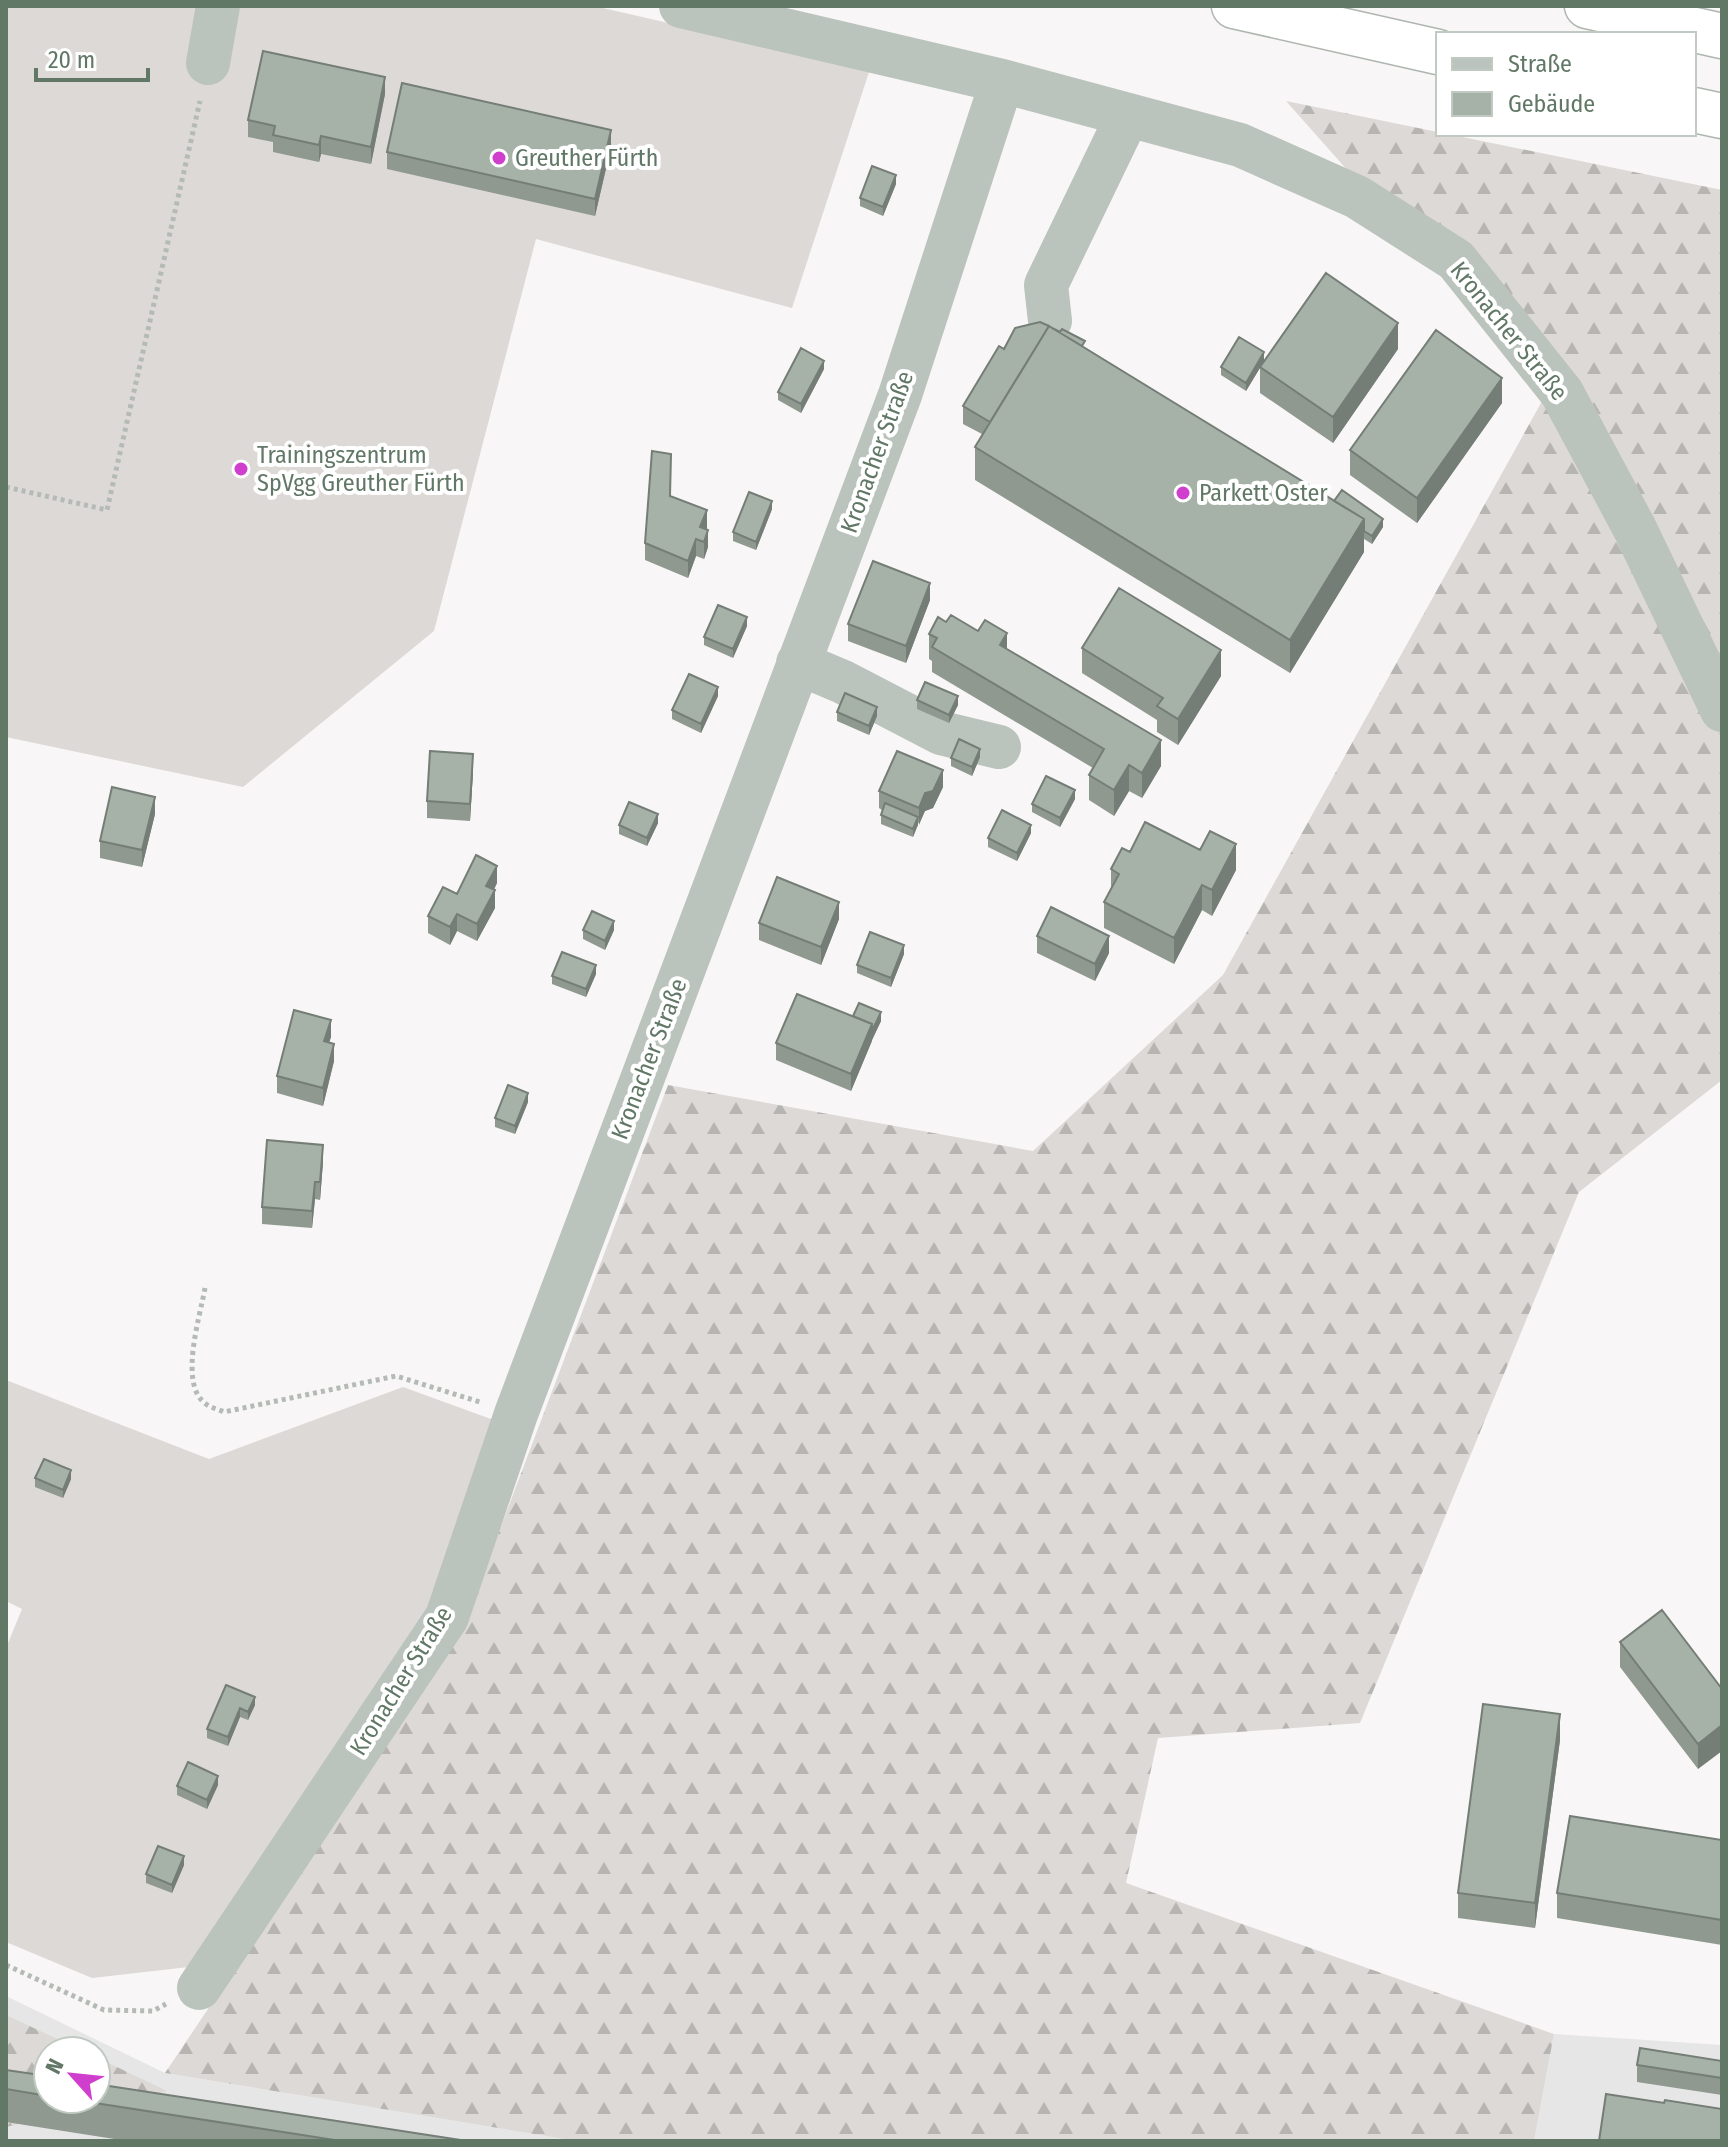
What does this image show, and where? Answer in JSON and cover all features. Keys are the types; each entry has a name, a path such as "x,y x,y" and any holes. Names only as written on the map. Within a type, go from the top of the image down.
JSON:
{"highway":[{"path":"1234,6 1436,52"},
{"path":"1587,6 1722,36"},
{"path":"1696,110 1722,116"}],"street":[{"path":"208,63 218,6"},
{"name":"Kronacher Straße","path":"681,6 1002,81 1240,145 1357,197 1456,260 1562,393 1635,529 1722,710"},
{"name":"Kronacher Straße","path":"199,1988 447,1617 516,1414 900,395 1002,81"},
{"path":"1050,321 1046,285 1128,115"},
{"path":"798,663 843,682 941,733 999,747"}],"path":[{"path":"6,487 107,510 208,63"},
{"path":"205,1288 191,1371 192,1386 205,1404 214,1408 224,1412 396,1376 516,1414"},
{"path":"6,1965 104,2010 153,2011 199,1988"}],"shaded area":[{"path":"6,1996 87,2035 32,2035 32,2115 112,2115 112,2047 165,2073 576,2141 6,2141"},
{"path":"1554,2034 1722,2045 1722,2141 1534,2141"}],"green space":[{"name":"Trainingszentrum SpVgg Greuther Fürth","path":"6,6 594,6 870,69 792,308 536,239 434,631 243,787 6,737"},
{"path":"1286,101 1436,132 1436,136 1457,136 1722,190 1722,1080 1579,1192 1360,1723 1158,1738 1126,1883 1554,2034 1534,2141 576,2141 165,2073 461,1632 668,1085 1033,1151 1223,975 1546,394"},
{"path":"6,1380 209,1459 403,1387 502,1423 431,1609 189,1967 92,1978 6,1942 6,1648 22,1609 6,1601"},
{"path":"6,2015 49,2035 32,2035 32,2115 60,2115 6,2127"},
{"path":"112,2065 167,2091 112,2103"}],"building":[{"path":"263,51 385,77 371,147 321,136 319,145 273,135 275,126 248,120"},
{"name":"Greuther Fürth","path":"402,83 611,130 595,199 387,152"},
{"path":"872,166 896,175 883,207 860,198"},
{"path":"1326,273 1398,323 1333,417 1260,367"},
{"path":"1040,322 1049,326 990,422 963,406 999,346 1004,349 1015,328"},
{"path":"1049,326 1364,519 1290,640 975,447"},
{"path":"1052,328 1060,332 1062,329 1085,341 1082,346"},
{"path":"1436,330 1502,378 1417,498 1350,450"},
{"path":"1239,337 1264,352 1246,383 1221,367"},
{"path":"801,348 824,361 801,404 778,392"},
{"path":"652,451 671,454 670,496 707,510 700,527 708,530 704,542 696,539 688,561 645,543"},
{"path":"1342,490 1383,519 1372,536 1364,531 1364,519 1334,501"},
{"path":"749,492 772,501 756,542 733,532"},
{"path":"873,561 930,583 906,646 848,624"},
{"path":"1119,588 1221,650 1178,719 1157,706 1163,698 1082,648"},
{"path":"718,605 747,617 733,649 704,637"},
{"path":"951,615 978,631 985,620 1007,633 1000,645 1161,740 1142,773 1129,765 1114,790 1089,775 1104,749 932,647 937,638 929,634 938,617 946,622"},
{"path":"689,674 718,687 701,724 672,710"},
{"path":"925,682 958,696 949,715 917,700"},
{"path":"845,693 877,707 869,726 837,712"},
{"path":"959,739 980,749 972,767 951,758"},
{"path":"430,751 473,754 470,804 427,801"},
{"path":"897,751 943,770 933,791 925,793 919,808 879,791"},
{"path":"1046,776 1075,790 1060,818 1032,804"},
{"path":"112,787 155,797 142,850 100,841"},
{"path":"629,802 658,814 647,838 619,825"},
{"path":"885,803 918,817 913,829 881,815"},
{"path":"1002,810 1031,825 1017,853 988,838"},
{"path":"1145,822 1200,850 1210,831 1236,844 1212,890 1202,885 1174,938 1104,902 1119,874 1111,869 1122,848 1130,852"},
{"path":"476,855 497,866 486,886 495,890 477,924 457,914 450,927 428,916 443,887 457,894"},
{"path":"777,877 839,902 821,947 759,923"},
{"path":"1051,907 1109,936 1095,964 1037,936"},
{"path":"592,911 614,921 605,941 583,930"},
{"path":"870,932 904,945 891,978 857,965"},
{"path":"562,952 596,965 586,989 552,976"},
{"path":"797,994 872,1024 851,1074 776,1043"},
{"path":"859,1003 881,1012 872,1031 872,1024 853,1016"},
{"path":"294,1010 331,1020 324,1041 334,1044 323,1088 277,1076"},
{"path":"508,1085 528,1093 515,1126 495,1118"},
{"path":"267,1140 323,1145 320,1182 315,1182 312,1211 262,1207"},
{"path":"44,1459 71,1470 63,1490 35,1478"},
{"path":"1662,1610 1722,1689 1722,1725 1698,1744 1620,1642"},
{"path":"226,1685 255,1697 248,1712 240,1708 228,1737 207,1729"},
{"path":"1483,1704 1560,1714 1535,1903 1458,1893"},
{"path":"188,1762 218,1776 207,1800 177,1786"},
{"path":"1570,1816 1722,1840 1722,1920 1557,1893"},
{"path":"158,1846 184,1856 172,1885 146,1874"},
{"path":"1640,2048 1722,2061 1722,2078 1637,2065"},
{"path":"6,2070 32,2074 32,2093 6,2089"},
{"path":"112,2086 467,2141 341,2141 112,2106"},
{"path":"1606,2094 1722,2109 1722,2141 1599,2141"}],"place":[{"name":"Greuther Fürth","path":"499,158"},
{"name":"Trainingszentrum SpVgg Greuther Fürth","path":"241,469"},
{"name":"Parkett Oster","path":"1183,493"}]}
